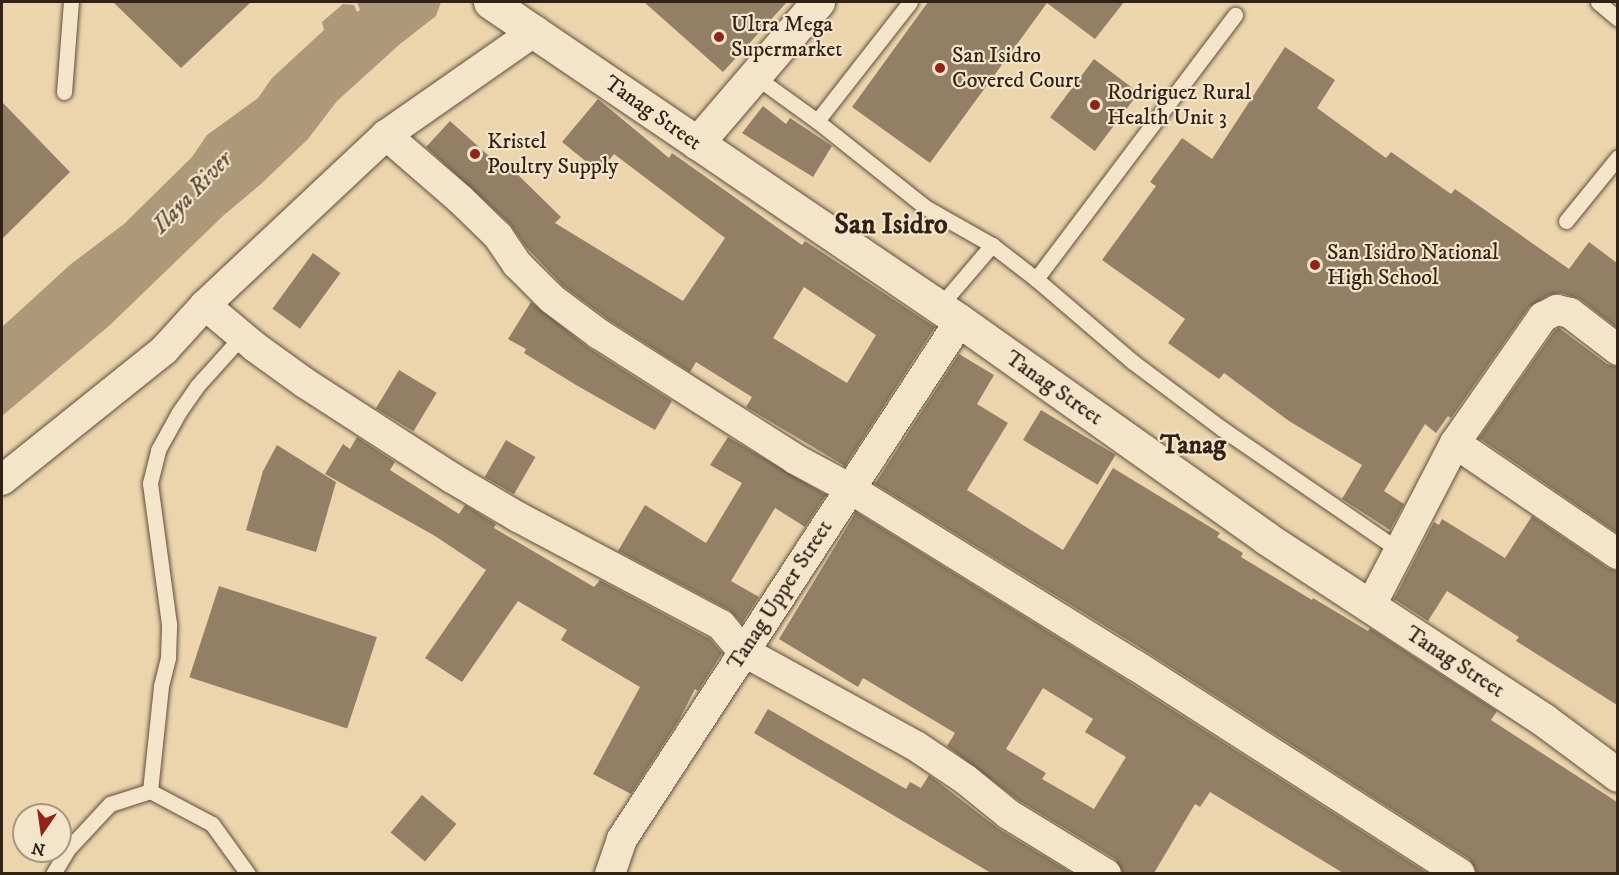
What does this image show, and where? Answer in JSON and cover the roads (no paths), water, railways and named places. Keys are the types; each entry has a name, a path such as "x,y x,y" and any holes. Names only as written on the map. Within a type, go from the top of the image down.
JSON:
{"main road":[{"path":"698,143 818,2"},
{"name":"Tanag Street","path":"494,5 536,31 950,314 1257,532 1544,720 1617,775"}],"street":[{"path":"2,480 164,350 205,305 386,135 536,31"},
{"path":"386,135 498,236 518,264 552,299 662,376 795,459 849,488 1135,665 1460,873"},
{"path":"205,305 242,336 305,382 452,478 518,518 721,625 743,651 916,746 965,779 1008,814 1106,873"},
{"path":"1370,607 1455,443 1543,317 1557,310 1570,313 1617,350"},
{"name":"Tanag Upper Street","path":"610,873 622,839 849,488 950,314"},
{"path":"1455,443 1617,554"}],"lane":[{"path":"64,92 71,2"},
{"path":"817,121 910,2"},
{"path":"1598,2 1617,19"},
{"path":"1036,279 1235,15"},
{"path":"756,77 817,121 925,207 992,245 1036,279 1133,362 1212,422 1400,551"},
{"path":"1566,221 1617,157"},
{"path":"950,314 992,245"},
{"path":"150,791 161,686 168,657 169,624 150,483 158,450 179,412 198,386 242,336"},
{"path":"53,873 68,849 110,804 150,791 212,824 248,873"}],"water":[{"name":"Ilaya River","path":"357,2 441,2 436,16 400,44 337,101 308,139 261,184 224,215 110,325 2,416 2,327 71,264 124,224 192,157 207,135 258,98 272,78 324,30 322,22 343,4 354,5 357,12 360,10"}],"place":[{"name":"Ultra Mega Supermarket","path":"719,37"},
{"name":"San Isidro Covered Court","path":"940,68"},
{"name":"Rodriguez Rural Health Unit 3","path":"1095,105"},
{"name":"Kristel Poultry Supply","path":"475,154"},
{"name":"San Isidro National High School","path":"1315,265"}],"district":[{"name":"San Isidro","path":"891,225"},
{"name":"Tanag","path":"1193,446"}]}
